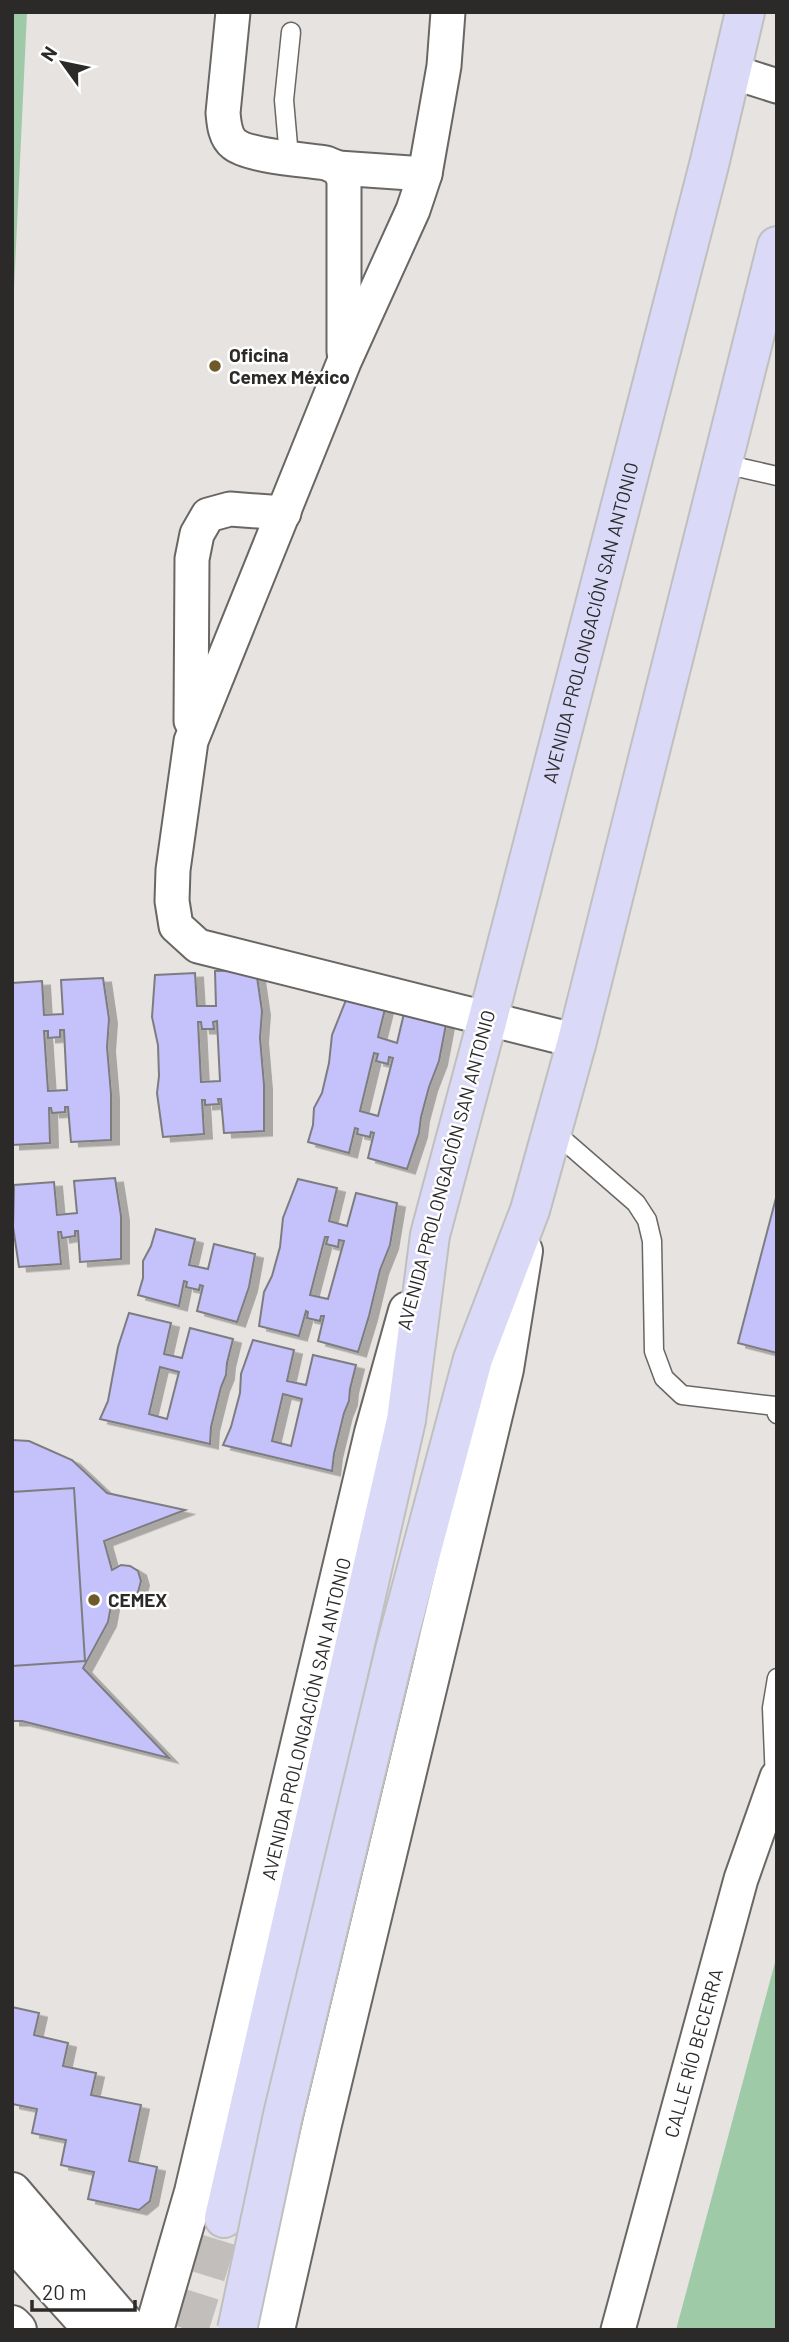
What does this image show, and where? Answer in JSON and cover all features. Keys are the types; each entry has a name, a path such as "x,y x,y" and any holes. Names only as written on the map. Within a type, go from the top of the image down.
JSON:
{"main road":[{"name":"AVENIDA PROLONGACIÓN SAN ANTONIO","path":"430,1235 733,72 745,12"},
{"path":"237,2330 283,2115 395,1650 473,1359 530,1210 577,1041 777,246"},
{"path":"224,2218 406,1420 430,1235"}],"street":[{"path":"233,12 223,113 225,129 232,143 248,151 327,163 338,168 425,174"},
{"path":"191,741 344,362 413,210 425,174 444,66 448,12"},
{"path":"733,72 777,86"},
{"path":"338,168 344,179 344,362"},
{"path":"284,513 230,509 208,515 197,534 192,559 191,741 173,870 172,901 176,926 198,946 577,1041"},
{"path":"275,2330 504,1369 530,1210"},
{"name":"AVENIDA PROLONGACIÓN SAN ANTONIO","path":"154,2330 194,2192 371,1446 430,1235"},
{"name":"CALLE RÍO BECERRA","path":"618,2330 741,1879 776,1779"},
{"path":"12,2192 130,2330"},
{"path":"194,2192 211,2220 225,2232 244,2239 269,2236 299,2224"},
{"path":"12,2238 94,2330"},
{"path":"12,2325 17,2330"}],"lane":[{"path":"289,157 284,100 291,32"},
{"path":"724,464 777,476"},
{"path":"552,1130 636,1203 647,1220 652,1241 654,1351 664,1378 682,1395 776,1406"},
{"path":"776,1779 772,1708 777,1678"}],"green space":[{"path":"12,12 27,12 12,331"},
{"path":"777,1955 777,2330 676,2330"}],"building":[{"path":"256,970 262,1011 260,1038 264,1131 224,1133 221,1099 218,1099 219,1104 205,1105 205,1100 202,1100 204,1134 163,1137 157,1093 158,1045 152,1017 155,975 195,973 197,1006 216,1006 215,971","holes":["217,1021 220,1081 201,1082 198,1022 201,1022 202,1029 214,1029 213,1022"]},
{"path":"103,978 109,1019 107,1047 111,1140 71,1142 68,1107 65,1107 65,1112 52,1113 49,1108 50,1143 12,1145 12,983 42,981 44,1015 63,1014 61,980","holes":["60,1030 64,1030 67,1090 48,1091 44,1031 48,1031 48,1038 60,1037"]},
{"path":"348,995 386,1005 378,1037 397,1043 405,1009 447,1019 439,1061 429,1087 419,1133 407,1169 368,1158 374,1133 371,1132 370,1137 357,1134 358,1129 355,1128 349,1153 308,1142 314,1108 322,1093 329,1063 332,1035","holes":["374,1053 378,1054 376,1061 388,1064 389,1057 393,1058 378,1116 360,1111"]},
{"path":"115,1178 121,1216 121,1259 80,1262 78,1231 75,1231 75,1236 62,1238 61,1232 58,1232 61,1264 19,1267 13,1227 14,1185 54,1182 57,1215 77,1213 74,1181"},
{"path":"298,1179 337,1188 329,1221 347,1226 356,1193 397,1203 390,1245 380,1270 358,1352 318,1341 324,1316 321,1316 320,1321 307,1318 306,1311 299,1336 259,1326 264,1292 272,1276 280,1247 283,1218","holes":["325,1237 328,1237 326,1244 338,1247 339,1240 344,1241 328,1299 310,1295"]},
{"path":"777,1194 777,1353 738,1343"},
{"path":"156,1229 195,1239 189,1265 208,1269 214,1244 255,1254 249,1287 237,1322 197,1311 203,1286 200,1285 199,1290 186,1287 187,1282 184,1281 179,1306 138,1295 143,1278 143,1261"},
{"path":"129,1313 171,1323 164,1354 182,1358 190,1328 233,1339 211,1427 210,1444 100,1419 108,1401 118,1347","holes":["160,1367 179,1372 167,1419 149,1414"]},
{"path":"253,1340 294,1350 287,1381 306,1385 313,1355 356,1365 332,1471 223,1445 240,1393 241,1374","holes":["283,1394 302,1399 291,1446 272,1441"]},
{"name":"CEMEX","path":"12,1440 29,1441 72,1460 107,1493 185,1510 104,1541 112,1570 121,1565 130,1566 138,1571 141,1581 138,1592 130,1598 113,1595 108,1622 83,1668 169,1758 22,1721 12,1721 12,1658 25,1655 47,1643 64,1624 75,1601 78,1576 72,1551 58,1528 37,1511 12,1502"},
{"path":"74,1488 85,1661 12,1666 12,1492"},
{"path":"12,2007 39,2013 34,2035 68,2043 63,2066 96,2073 91,2095 141,2105 129,2161 157,2167 150,2201 139,2210 88,2199 94,2172 61,2165 66,2140 32,2133 37,2109 12,2104"}],"tunnel":[{"path":"189,2330 224,2218"}],"place":[{"name":"Oficina Cemex México","path":"215,366"},
{"name":"CEMEX","path":"94,1600"}]}
